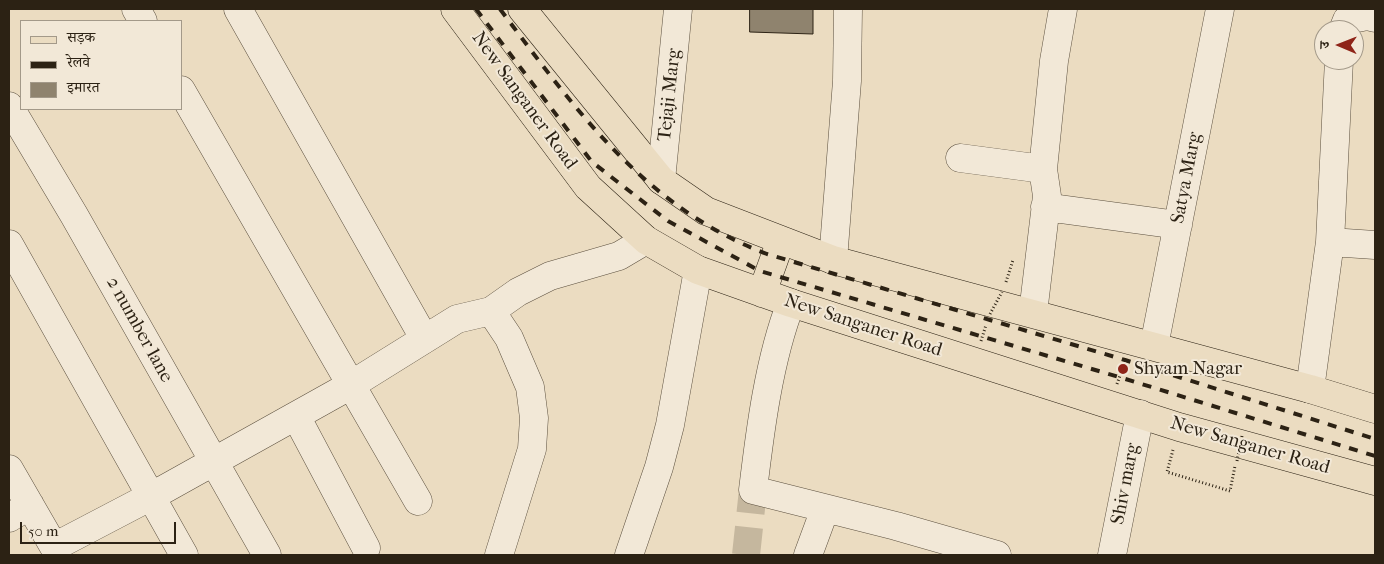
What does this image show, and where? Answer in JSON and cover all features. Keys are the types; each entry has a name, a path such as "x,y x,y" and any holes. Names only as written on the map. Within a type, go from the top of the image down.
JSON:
{"main road":[{"name":"New Sanganer Road","path":"455,9 588,187 646,240 698,270 791,303 1179,427 1375,481"},
{"path":"522,9 661,180 706,211 834,260 1154,346 1375,409"},
{"path":"762,293 781,240"}],"street":[{"path":"136,9 142,20"},
{"path":"238,9 424,338"},
{"name":"Tejaji Marg","path":"661,180 678,9"},
{"path":"834,260 847,81 848,9"},
{"path":"1033,313 1047,196 1043,169 1054,61 1063,9"},
{"name":"Satya Marg","path":"1154,346 1220,9"},
{"path":"1347,20 1367,16 1375,18"},
{"path":"1310,389 1330,242 1339,70"},
{"path":"182,92 418,500"},
{"name":"2 number lane","path":"9,106 74,215 267,555"},
{"path":"960,158 1043,169"},
{"path":"1045,207 1178,224"},
{"path":"9,469 20,511 57,551 350,385 457,319 490,311 518,292 550,276 619,256 646,240"},
{"path":"1330,242 1375,246"},
{"path":"9,244 184,555"},
{"path":"629,555 659,467 670,425 698,270"},
{"path":"791,303 783,324 775,359 753,490 896,526 997,555"},
{"path":"490,311 509,338 530,387 534,418 532,449 499,555"},
{"name":"Shiv marg","path":"1112,555 1140,414"},
{"path":"296,416 366,548"},
{"path":"808,555 825,509"}],"path":[{"path":"990,314 1002,292"},
{"path":"1116,385 1126,360"},
{"path":"1179,427 1167,472 1230,491 1242,436"}],"building":[{"path":"750,9 813,9 813,34 750,32"}],"tunnel":[{"path":"746,555 753,490"}],"railway":[{"path":"476,9 592,162 668,221 760,271 1119,377 1375,456"},
{"path":"500,9 556,83 616,152 649,183 684,210 724,234 767,254 1125,360 1375,439"}],"place":[{"name":"Shyam Nagar","path":"1123,369"}]}
